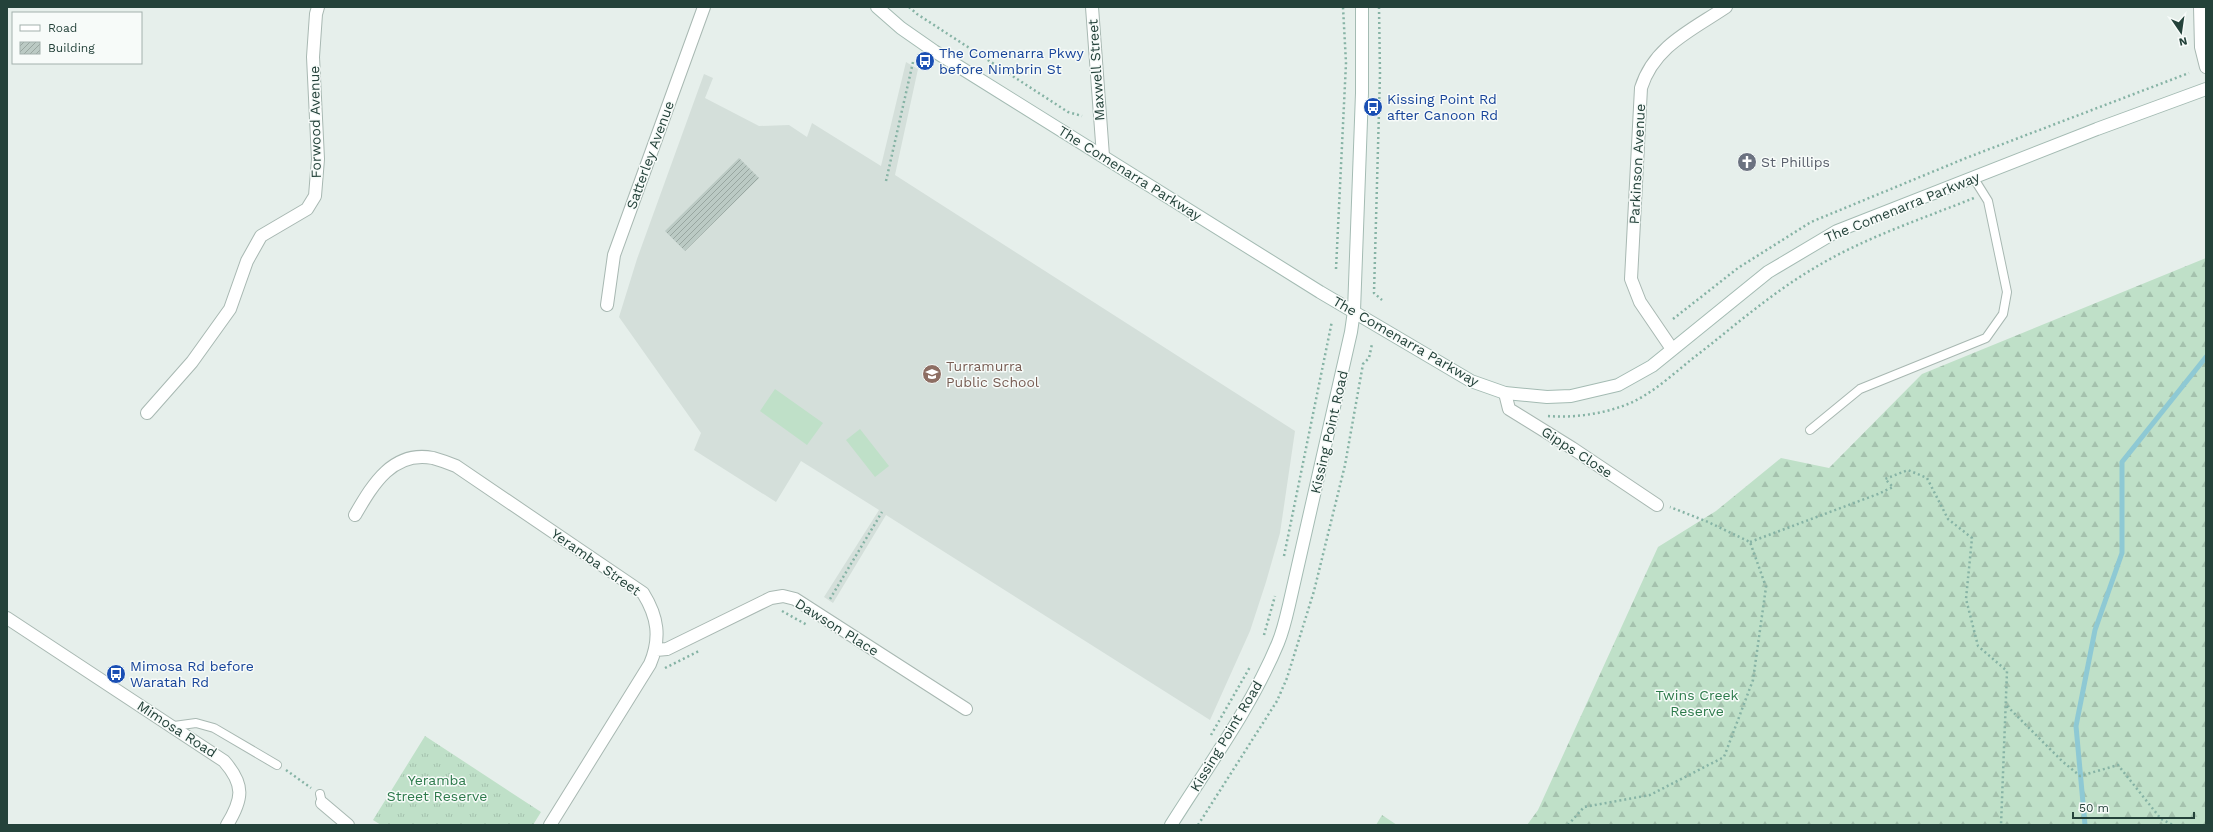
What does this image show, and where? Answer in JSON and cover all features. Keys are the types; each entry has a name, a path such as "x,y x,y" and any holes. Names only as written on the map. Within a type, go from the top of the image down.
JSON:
{"street":[{"name":"Forwood Avenue","path":"147,413 192,362 230,310 248,261 261,236 307,209 316,196 318,159 313,57 316,14 318,7"},
{"name":"Satterley Avenue","path":"607,305 614,255 704,7"},
{"name":"The Comenarra Parkway","path":"877,7 901,28 934,51 1354,311 1471,381 1505,393 1547,397 1587,394 1633,378 1652,366 1768,272 1815,243 1866,219 2206,89"},
{"name":"Maxwell Street","path":"1092,7 1102,156"},
{"name":"Kissing Point Road","path":"1171,825 1228,736 1264,673 1279,642 1322,461 1351,332 1354,311 1362,101 1362,7"},
{"name":"Parkinson Avenue","path":"1672,349 1640,302 1631,279 1641,88 1646,72 1662,51 1726,7"},
{"path":"2200,7 2201,47 2206,67"},
{"name":"Gipps Close","path":"1505,393 1509,409 1526,418 1657,506"},
{"name":"Yeramba Street","path":"355,515 376,481 390,467 411,459 432,458 456,466 643,593 651,607 657,626 656,650 650,664 550,825"},
{"name":"Dawson Place","path":"656,650 667,649 771,598 783,596 795,599 966,709"},
{"name":"Mimosa Road","path":"7,618 174,726 224,761 232,770 238,781 240,795 238,807 227,825"},
{"path":"321,798 348,825"}],"lane":[{"path":"1810,430 1860,389 1986,338 2003,314 2007,292 1988,201 1973,177"},
{"path":"174,726 196,723 214,728 277,765"}],"path":[{"path":"909,7 917,14 1068,112 1082,116"},
{"path":"1336,269 1346,63 1343,7"},
{"path":"1379,7 1380,74 1374,293 1382,300"},
{"path":"886,181 913,62"},
{"path":"1673,319 1738,268 1811,222 1966,158 2189,73"},
{"path":"1526,418 1537,415 1568,417 1605,411 1628,404 1654,389 1760,305 1810,270 1861,243 1984,194"},
{"path":"1283,563 1332,321"},
{"path":"1750,542 1878,494 1893,487 1885,480 1908,470 1927,478 1948,519 1972,538 1966,599 1978,646 2007,671 2002,825"},
{"path":"1568,825 1584,806 1650,795 1724,757 1753,680 1766,587 1750,542 1708,522 1671,507 1657,506"},
{"path":"830,599 882,512"},
{"path":"1263,639 1276,593"},
{"path":"776,611 781,611 811,627"},
{"path":"665,668 700,650"},
{"path":"1210,735 1253,661"},
{"path":"2007,706 2062,761 2080,776 2118,766 2160,819 2173,825"},
{"path":"277,765 321,798"}],"shaded area":[{"name":"Turramurra Public School","path":"906,62 918,69 895,175 1295,431 1280,533 1266,582 1250,631 1210,720 886,515 833,603 824,597 879,510 801,461 776,502 694,450 701,433 619,317 637,259 704,74 713,78 705,98 759,126 789,125 807,137 812,123 881,166"}],"green space":[{"name":"Twins Creek Reserve","path":"2206,258 2206,825 1527,825 1538,810 1658,547 1716,511 1781,458 1829,468 1922,374"},
{"path":"775,389 823,423 807,445 760,411"},
{"path":"860,429 889,466 875,477 846,440"},
{"name":"Yeramba Street Reserve","path":"425,736 541,812 533,825 381,825 373,820"},
{"path":"1382,815 1397,825 1376,825"}],"building":[{"path":"739,158 759,178 685,251 665,231"}],"waterway":[{"path":"2085,825 2076,726 2095,630 2122,553 2122,462 2206,357"}],"place":[{"name":"The Comenarra Pkwy before Nimbrin St","path":"925,61"},
{"name":"Kissing Point Rd after Canoon Rd","path":"1373,107"},
{"name":"St Phillips","path":"1747,162"},
{"name":"Turramurra Public School","path":"932,374"},
{"name":"Mimosa Rd before Waratah Rd","path":"116,674"}]}
